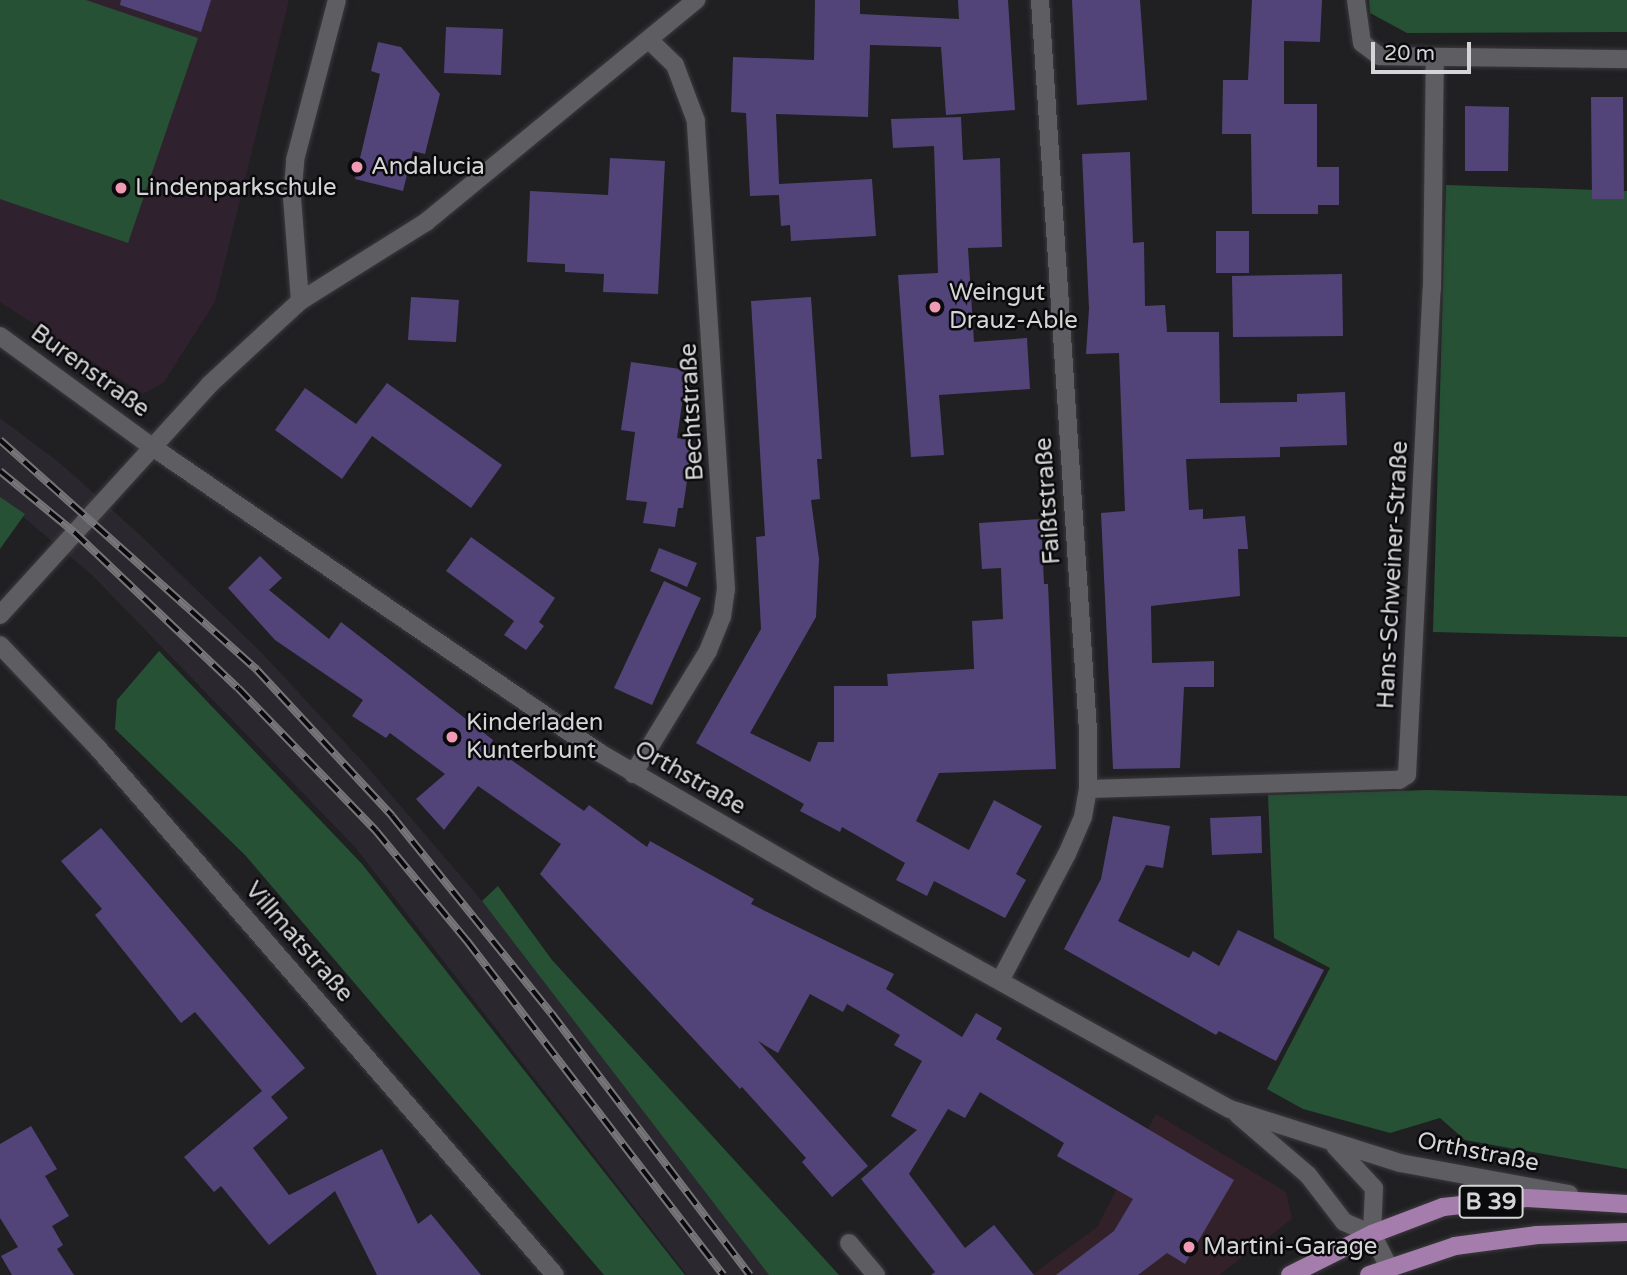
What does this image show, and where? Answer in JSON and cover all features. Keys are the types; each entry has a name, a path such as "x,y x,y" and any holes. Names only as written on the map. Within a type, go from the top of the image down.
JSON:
{"main road":[{"name":"B 39","path":"1290,1275 1372,1234 1443,1207 1527,1198 1620,1203"},
{"name":"B 39","path":"1369,1275 1390,1271 1455,1246 1537,1235 1627,1232"}],"street":[{"path":"299,301 292,198 295,160 337,0"},
{"path":"0,615 209,385 299,301 426,222 696,0"},
{"name":"Faißtstraße","path":"1001,979 1067,854 1083,817 1088,789 1088,731 1040,0"},
{"path":"1356,0 1362,43 1379,56 1627,60"},
{"name":"Bechtstraße","path":"633,774 708,651 722,617 726,589 696,121 675,65 649,40"},
{"name":"Hans-Schweiner-Straße","path":"1088,789 1399,780 1407,775 1432,289 1435,57"},
{"name":"Burenstraße","path":"0,336 151,446"},
{"name":"Orthstraße","path":"151,446 633,774 1230,1109 1334,1145 1419,1167 1620,1203"},
{"name":"Villmatstraße","path":"0,645 96,746 555,1275"},
{"name":"Orthstraße","path":"1230,1109 1308,1175 1344,1222 1372,1234"},
{"name":"Orthstraße","path":"1334,1145 1374,1188 1372,1234 1390,1271"},
{"path":"849,1243 876,1275"}],"shaded area":[{"name":"Lindenparkschule","path":"0,0 289,0 215,302 164,382 143,394 0,302"},
{"path":"0,418 61,464 140,535 261,652 362,761 482,901 773,1275 687,1275 355,847 93,576 0,497"},
{"path":"1156,1114 1286,1192 1292,1219 1219,1275 1032,1275 1097,1227"}],"green space":[{"path":"0,0 86,0 198,38 128,243 0,199"},
{"path":"1369,0 1627,0 1627,32 1407,33 1370,13"},
{"path":"1446,185 1627,191 1627,637 1433,632"},
{"path":"0,497 25,514 0,549"},
{"path":"159,651 362,864 685,1275 604,1275 245,855 115,729 117,700"},
{"path":"1429,790 1627,796 1627,1169 1465,1140 1440,1118 1390,1133 1303,1109 1267,1089 1330,968 1274,938 1268,795"},
{"path":"498,886 552,960 839,1275 769,1275 482,901"}],"building":[{"path":"121,0 211,0 201,32 120,5"},
{"path":"815,0 860,0 860,14 959,19 958,0 1008,0 1015,110 946,115 941,47 870,45 868,117 776,114 779,184 872,179 876,236 791,241 790,225 781,226 779,195 750,196 746,113 731,112 733,57 814,60"},
{"path":"1072,0 1140,0 1147,100 1077,105"},
{"path":"1252,0 1322,0 1320,42 1284,41 1284,104 1317,104 1317,167 1339,167 1339,205 1318,205 1318,214 1252,214 1251,134 1222,134 1223,80 1248,80"},
{"path":"446,27 503,29 501,75 444,73"},
{"path":"378,42 401,47 440,94 425,154 413,151 403,191 355,179 380,74 371,71"},
{"path":"1591,97 1623,97 1624,199 1592,199"},
{"path":"1465,106 1509,107 1508,171 1465,171"},
{"path":"961,117 963,160 1000,158 1002,247 968,248 974,342 1027,338 1030,389 939,395 944,455 911,457 898,275 938,273 934,146 893,148 891,119"},
{"path":"1130,152 1133,243 1144,242 1145,306 1165,305 1167,332 1219,332 1220,403 1297,402 1297,394 1345,392 1347,445 1280,447 1280,457 1186,459 1189,510 1203,509 1203,519 1245,516 1248,549 1238,549 1240,596 1151,606 1152,663 1214,661 1214,687 1184,687 1180,768 1113,769 1101,513 1125,511 1119,353 1086,354 1089,309 1082,154"},
{"path":"610,158 665,161 658,294 603,292 604,274 565,272 565,264 527,262 530,191 608,195"},
{"path":"1216,231 1249,231 1249,273 1216,273"},
{"path":"1342,274 1343,336 1233,337 1232,276"},
{"path":"411,297 459,300 456,342 408,340"},
{"path":"811,297 822,459 817,459 820,499 811,500 819,559 816,617 750,733 810,762 818,742 834,742 834,686 888,686 887,674 974,669 972,621 1003,619 1001,568 982,569 979,523 1041,519 1044,584 1048,584 1056,769 939,773 916,821 969,850 994,800 1042,826 1016,874 1026,880 1005,918 934,881 927,896 896,880 905,863 842,827 840,832 800,811 804,804 696,743 761,629 756,537 765,536 751,301"},
{"path":"631,362 687,370 677,438 693,440 683,508 678,508 675,527 643,523 647,502 626,500 635,432 621,430"},
{"path":"387,383 502,465 471,508 372,436 342,479 275,430 305,388 356,424"},
{"path":"471,537 555,598 539,622 544,626 526,650 504,635 514,621 446,571"},
{"path":"659,548 697,563 687,587 650,571"},
{"path":"260,556 282,578 269,590 329,639 341,622 493,740 490,745 584,811 589,805 647,847 650,841 754,899 751,904 894,974 886,989 962,1037 976,1013 1002,1028 996,1039 1234,1180 1185,1264 1167,1253 1138,1275 1056,1275 1114,1231 1133,1199 1057,1156 1064,1143 980,1092 965,1118 948,1109 909,1174 965,1248 994,1225 1034,1275 931,1275 935,1272 861,1179 917,1130 891,1116 922,1061 894,1045 900,1035 847,1004 843,1012 810,994 778,1053 758,1041 868,1166 832,1197 802,1162 806,1158 742,1087 740,1089 540,874 561,844 478,786 444,830 416,799 445,774 390,733 386,738 352,716 363,700 275,640 228,588"},
{"path":"664,581 701,598 652,705 614,688"},
{"path":"1113,816 1170,826 1163,868 1146,865 1118,921 1189,958 1193,951 1219,966 1238,930 1324,970 1276,1061 1219,1031 1216,1035 1064,949 1101,879"},
{"path":"1261,816 1262,853 1212,855 1210,818"},
{"path":"101,828 305,1068 271,1097 288,1118 253,1148 289,1195 382,1149 418,1224 431,1214 481,1275 377,1275 335,1191 269,1245 221,1186 214,1192 184,1157 262,1091 195,1012 181,1023 95,915 102,909 61,861"},
{"path":"31,1126 57,1169 45,1176 69,1216 52,1226 63,1245 57,1249 74,1275 12,1275 1,1256 18,1247 0,1218 0,1144"}],"railway":[{"path":"0,440 257,670 392,816 551,1013 750,1275"},
{"path":"0,471 74,532 238,688 376,831 467,941 723,1275"}],"place":[{"name":"Andalucia","path":"357,167"},
{"name":"Lindenparkschule","path":"121,188"},
{"name":"Weingut Drauz-Able","path":"935,307"},
{"name":"Kinderladen Kunterbunt","path":"452,737"},
{"name":"Martini-Garage","path":"1189,1247"}]}
